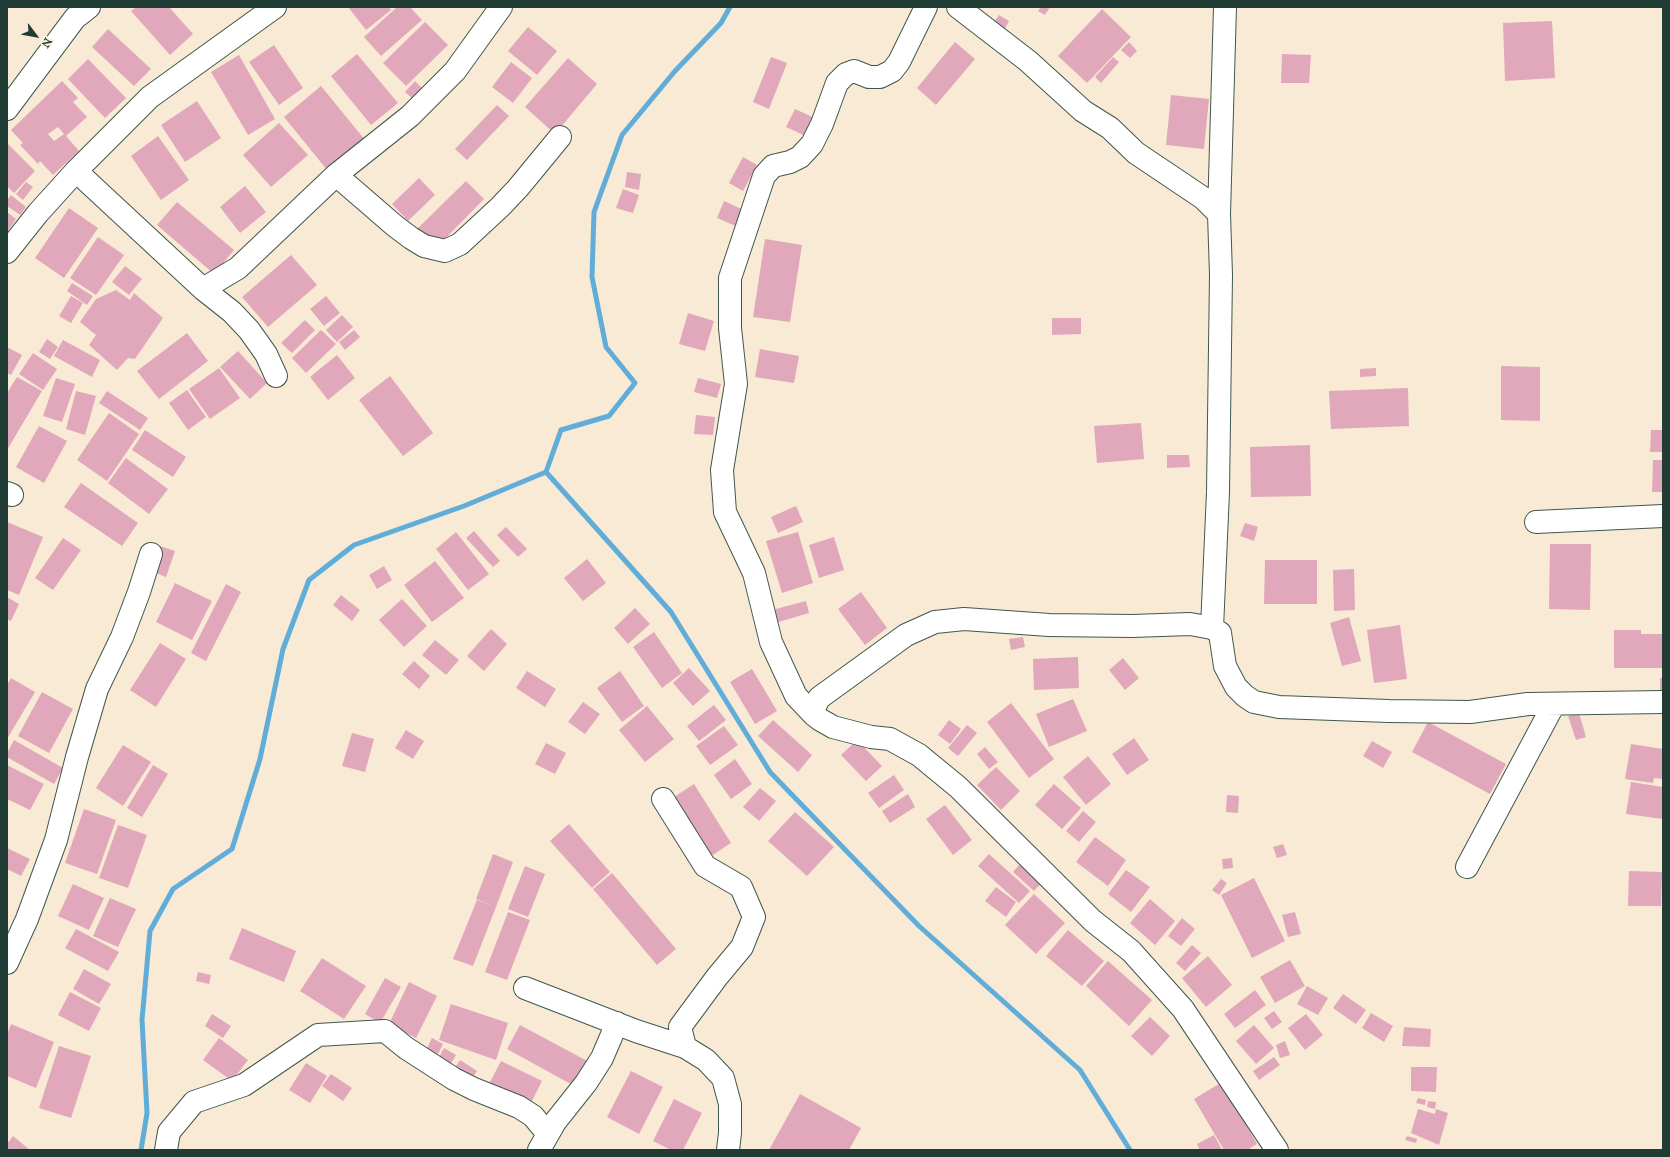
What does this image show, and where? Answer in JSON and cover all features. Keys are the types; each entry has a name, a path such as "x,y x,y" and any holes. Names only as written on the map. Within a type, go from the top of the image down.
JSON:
{"street":[{"path":"7,252 38,213 76,171 150,97 275,7"},
{"path":"203,289 238,268 336,175 410,116 455,71 501,7"},
{"path":"926,7 892,71 880,78 869,77 854,71 846,74 837,83 822,124 812,144 800,157 790,162 773,166 764,176 730,278 730,328 736,384 722,470 725,512 754,573 772,642 796,696 814,715 833,727 871,737 890,739 899,743 919,755 958,787 1093,921 1131,951 1183,1009 1277,1150"},
{"path":"958,7 1028,61 1083,111 1110,128 1136,153 1203,198 1219,214"},
{"path":"1212,628 1218,492 1221,274 1219,214 1226,7"},
{"path":"7,108 77,11"},
{"path":"336,175 411,238 424,246 445,251 460,244 500,208 560,137"},
{"path":"76,171 203,289 232,312 249,330 266,354 276,376"},
{"path":"1536,522 1663,516"},
{"path":"7,963 27,919 56,840 77,757 97,689 122,637 139,592 151,554"},
{"path":"814,715 813,710 819,698 906,635 935,622 964,618 1057,625 1132,626 1190,624 1212,628 1220,633 1225,666 1236,687 1245,696 1264,705 1294,708 1470,712 1528,704 1663,702"},
{"path":"1467,867 1554,704"},
{"path":"663,799 705,866 741,887 754,917 742,947 717,977 680,1027 686,1047"},
{"path":"525,988 617,1023 686,1047 706,1060 722,1078 730,1104 730,1134 728,1150"},
{"path":"544,1142 555,1122 586,1083 602,1058 617,1023"},
{"path":"166,1150 169,1132 194,1102 244,1085 318,1035 385,1031 406,1048 454,1079 474,1090 519,1107 533,1116 544,1142"}],"building":[{"path":"136,7 169,7 193,34 170,55 131,11"},
{"path":"348,7 389,7 391,10 366,30"},
{"path":"397,7 410,7 422,20 381,56 364,37"},
{"path":"1041,7 1050,7 1045,15 1038,11"},
{"path":"1102,9 1131,37 1087,83 1058,56"},
{"path":"999,15 1009,21 1003,32 992,25"},
{"path":"1552,21 1555,78 1505,81 1503,23"},
{"path":"425,22 448,45 406,86 383,63"},
{"path":"528,27 557,51 537,75 508,51"},
{"path":"108,29 151,69 134,86 92,47"},
{"path":"955,42 975,59 936,105 917,88"},
{"path":"1129,42 1137,51 1130,58 1121,50"},
{"path":"274,45 303,88 279,105 249,62"},
{"path":"357,54 398,103 371,125 331,76"},
{"path":"1282,54 1311,55 1309,83 1281,83"},
{"path":"239,55 275,119 248,135 211,72"},
{"path":"771,57 787,63 769,109 753,102"},
{"path":"1113,57 1119,62 1101,83 1095,77"},
{"path":"568,58 597,84 555,134 525,107"},
{"path":"88,59 126,98 105,118 68,79"},
{"path":"511,62 532,78 513,103 492,87"},
{"path":"62,81 78,98 73,102 87,117 66,136 79,151 53,175 40,161 38,164 20,145 23,143 11,130","holes":["58,127 64,134 54,141 48,134"]},
{"path":"415,81 422,88 412,98 405,92"},
{"path":"321,86 365,140 328,171 284,117"},
{"path":"1171,95 1209,99 1204,149 1166,145"},
{"path":"197,101 221,138 185,162 161,125"},
{"path":"497,105 509,116 467,160 455,149"},
{"path":"795,109 817,119 808,137 786,127"},
{"path":"279,123 308,155 271,187 243,155"},
{"path":"158,136 189,180 161,200 131,156"},
{"path":"7,143 35,171 14,193 7,186"},
{"path":"743,157 757,165 743,191 729,183"},
{"path":"627,172 641,174 639,190 625,187"},
{"path":"419,178 435,195 408,221 392,204"},
{"path":"466,181 484,199 435,249 416,230"},
{"path":"26,182 33,187 23,200 16,194"},
{"path":"245,186 266,212 240,233 220,207"},
{"path":"623,189 639,195 633,213 616,208"},
{"path":"11,195 26,207 20,215 7,206 7,200"},
{"path":"724,201 746,211 738,227 717,218"},
{"path":"177,202 234,250 214,274 157,225"},
{"path":"69,208 98,228 64,278 35,258"},
{"path":"7,212 16,219 7,232"},
{"path":"98,237 124,255 96,295 70,278"},
{"path":"765,239 802,245 790,322 753,317"},
{"path":"291,255 317,285 268,327 242,297"},
{"path":"125,266 142,279 129,295 112,282"},
{"path":"72,283 93,296 87,305 67,291"},
{"path":"116,290 130,300 134,293 163,318 135,359 128,358 117,370 89,345 96,335 80,322 96,299"},
{"path":"71,296 83,303 71,323 59,316"},
{"path":"326,296 340,313 324,326 310,309"},
{"path":"688,313 714,321 705,351 679,344"},
{"path":"342,315 353,327 337,342 326,330"},
{"path":"1052,318 1081,318 1081,334 1052,335"},
{"path":"305,320 315,330 292,353 281,343"},
{"path":"321,330 336,344 306,373 292,358"},
{"path":"354,330 360,337 345,350 339,342"},
{"path":"187,333 208,361 159,399 137,371"},
{"path":"47,339 58,347 50,359 39,352"},
{"path":"63,340 100,360 92,377 54,356"},
{"path":"7,347 22,355 11,375 7,373"},
{"path":"760,349 799,356 794,383 755,377"},
{"path":"238,351 267,383 250,399 220,367"},
{"path":"33,353 57,369 43,390 19,374"},
{"path":"337,355 355,378 328,400 310,377"},
{"path":"1501,366 1540,367 1540,421 1501,420"},
{"path":"219,368 240,398 210,419 189,389"},
{"path":"1376,368 1376,376 1360,377 1360,369"},
{"path":"390,376 433,433 403,456 359,400"},
{"path":"17,377 42,391 7,450 7,393"},
{"path":"56,378 75,384 62,422 43,416"},
{"path":"698,378 721,384 717,398 694,392"},
{"path":"1408,388 1409,426 1331,429 1329,391"},
{"path":"187,390 206,417 188,430 169,403"},
{"path":"76,391 96,396 85,435 66,429"},
{"path":"107,391 148,418 140,430 99,403"},
{"path":"109,413 139,434 107,481 77,460"},
{"path":"696,415 715,417 713,435 694,434"},
{"path":"1141,423 1144,459 1097,463 1094,426"},
{"path":"39,426 67,441 44,483 16,467"},
{"path":"145,430 186,457 173,477 132,450"},
{"path":"1651,430 1663,430 1663,452 1650,452"},
{"path":"1310,445 1311,496 1251,497 1250,447"},
{"path":"1167,455 1189,455 1190,467 1167,468"},
{"path":"126,458 168,489 149,514 108,483"},
{"path":"1653,460 1663,460 1663,492 1652,492"},
{"path":"81,483 138,523 122,546 64,507"},
{"path":"796,506 803,522 778,533 771,517"},
{"path":"7,522 43,537 19,595 7,590"},
{"path":"1245,523 1258,527 1254,541 1240,536"},
{"path":"506,527 527,549 518,557 497,535"},
{"path":"474,531 500,561 493,567 466,538"},
{"path":"456,532 489,574 468,590 436,549"},
{"path":"798,532 813,583 782,593 766,541"},
{"path":"834,537 844,570 819,578 809,545"},
{"path":"63,538 81,550 53,590 35,578"},
{"path":"1550,544 1591,544 1590,610 1549,609"},
{"path":"160,546 175,551 166,577 151,571"},
{"path":"587,559 606,583 583,601 564,578"},
{"path":"1265,560 1317,560 1317,604 1264,604"},
{"path":"435,561 464,598 432,622 404,585"},
{"path":"384,566 392,580 377,589 369,575"},
{"path":"1354,569 1355,610 1334,611 1333,570"},
{"path":"175,583 212,601 192,640 156,622"},
{"path":"226,584 241,592 206,661 191,653"},
{"path":"861,592 887,628 865,645 838,609"},
{"path":"341,595 360,610 352,621 333,605"},
{"path":"7,597 19,604 11,621 7,619"},
{"path":"402,599 427,626 404,647 379,620"},
{"path":"806,601 809,613 775,623 772,610"},
{"path":"635,608 650,624 628,644 614,628"},
{"path":"1349,617 1361,661 1342,666 1330,623"},
{"path":"1400,625 1407,679 1374,683 1367,630"},
{"path":"491,629 507,644 484,671 467,656"},
{"path":"1614,630 1641,630 1641,634 1663,634 1663,668 1614,668"},
{"path":"654,632 682,673 662,688 633,647"},
{"path":"1023,637 1025,647 1011,650 1009,639"},
{"path":"435,640 459,660 446,675 422,655"},
{"path":"160,643 186,659 156,707 130,690"},
{"path":"1078,657 1079,688 1034,690 1033,659"},
{"path":"1123,658 1139,678 1125,690 1109,670"},
{"path":"414,661 430,676 419,689 402,674"},
{"path":"689,668 710,691 693,706 673,683"},
{"path":"752,669 777,711 755,724 730,682"},
{"path":"527,671 556,689 545,707 516,688"},
{"path":"620,671 644,706 622,722 597,688"},
{"path":"11,678 35,692 7,739 7,685"},
{"path":"1660,678 1663,678 1663,690 1660,690"},
{"path":"42,692 73,709 49,753 18,736"},
{"path":"1073,699 1087,731 1049,747 1036,714"},
{"path":"583,702 600,714 585,734 568,722"},
{"path":"1011,703 1054,759 1029,778 987,722"},
{"path":"714,705 726,720 699,741 687,726"},
{"path":"647,706 674,739 645,762 619,730"},
{"path":"1579,713 1586,737 1576,740 1568,716"},
{"path":"773,720 812,755 798,772 758,736"},
{"path":"949,720 961,729 950,744 938,735"},
{"path":"1428,722 1506,764 1490,794 1412,752"},
{"path":"967,725 977,733 958,756 948,748"},
{"path":"724,726 738,745 710,765 696,746"},
{"path":"406,730 424,741 413,759 395,748"},
{"path":"352,733 374,739 365,772 342,766"},
{"path":"1134,738 1149,760 1127,775 1112,754"},
{"path":"14,740 63,768 54,784 7,757 7,753"},
{"path":"857,740 882,766 866,781 841,755"},
{"path":"1372,741 1392,752 1383,768 1363,756"},
{"path":"546,743 566,753 555,774 535,764"},
{"path":"1631,744 1663,749 1663,779 1654,778 1653,783 1625,779"},
{"path":"123,745 151,762 123,806 96,788"},
{"path":"985,747 998,762 989,769 977,754"},
{"path":"1088,756 1111,784 1086,805 1063,777"},
{"path":"735,759 752,784 731,799 714,775"},
{"path":"7,765 44,784 30,810 7,799"},
{"path":"153,765 168,774 142,817 127,808"},
{"path":"996,767 1020,791 1001,810 977,785"},
{"path":"894,775 904,790 879,808 868,793"},
{"path":"1631,782 1663,787 1663,819 1626,814"},
{"path":"694,784 731,843 708,858 671,799"},
{"path":"1054,784 1081,808 1062,829 1035,805"},
{"path":"760,788 776,801 759,821 743,807"},
{"path":"908,794 915,807 890,823 882,811"},
{"path":"1227,795 1239,796 1238,813 1226,812"},
{"path":"945,805 972,840 953,855 926,819"},
{"path":"84,809 116,820 97,874 65,863"},
{"path":"1083,811 1096,822 1079,842 1066,831"},
{"path":"795,812 834,847 807,876 768,841"},
{"path":"569,824 610,872 592,888 550,841"},
{"path":"118,825 147,835 128,888 99,878"},
{"path":"1095,837 1126,860 1108,886 1076,862"},
{"path":"1283,844 1287,855 1277,858 1273,847"},
{"path":"7,848 30,859 21,876 7,869"},
{"path":"493,854 513,862 496,907 476,899"},
{"path":"989,854 1030,891 1019,903 978,866"},
{"path":"1026,857 1047,877 1034,891 1013,872"},
{"path":"1232,858 1233,868 1223,869 1222,859"},
{"path":"525,866 545,874 528,917 508,909"},
{"path":"1126,870 1150,887 1131,912 1108,894"},
{"path":"1629,871 1662,872 1661,906 1628,906"},
{"path":"612,873 676,949 657,965 593,889"},
{"path":"1254,878 1285,941 1252,958 1221,895"},
{"path":"1221,879 1227,883 1219,895 1212,890"},
{"path":"73,884 104,898 89,930 58,916"},
{"path":"996,887 1016,902 1006,917 985,901"},
{"path":"1034,894 1065,923 1036,954 1005,925"},
{"path":"110,898 136,909 118,947 93,936"},
{"path":"1150,899 1175,921 1155,945 1130,923"},
{"path":"477,900 496,907 473,966 453,959"},
{"path":"508,912 530,920 507,980 485,972"},
{"path":"1295,912 1301,934 1288,937 1282,915"},
{"path":"1182,918 1195,929 1181,946 1168,936"},
{"path":"242,928 296,951 284,982 229,959"},
{"path":"76,929 119,952 108,971 65,948"},
{"path":"1068,930 1104,961 1082,986 1046,956"},
{"path":"1192,945 1201,953 1185,971 1176,963"},
{"path":"1208,956 1232,985 1206,1007 1182,978"},
{"path":"322,958 366,986 344,1019 300,991"},
{"path":"1290,960 1305,986 1275,1003 1260,977"},
{"path":"1108,961 1152,1000 1129,1026 1086,986"},
{"path":"84,969 111,984 99,1004 73,989"},
{"path":"198,972 211,975 209,984 196,981"},
{"path":"385,978 401,987 380,1023 365,1014"},
{"path":"409,982 437,996 416,1038 389,1024"},
{"path":"1307,986 1328,998 1318,1015 1297,1004"},
{"path":"1255,990 1266,1005 1235,1028 1224,1014"},
{"path":"70,992 101,1008 89,1031 58,1015"},
{"path":"1343,994 1366,1010 1356,1024 1333,1008"},
{"path":"451,1004 508,1023 496,1060 439,1040"},
{"path":"1274,1011 1282,1022 1272,1029 1264,1018"},
{"path":"1371,1013 1393,1026 1384,1042 1362,1028"},
{"path":"212,1014 231,1026 223,1038 205,1026"},
{"path":"1306,1014 1323,1035 1305,1050 1288,1028"},
{"path":"1150,1017 1170,1036 1152,1056 1131,1036"},
{"path":"11,1024 54,1042 36,1088 7,1076 7,1035"},
{"path":"520,1025 591,1063 578,1088 507,1049"},
{"path":"1254,1025 1274,1048 1256,1064 1236,1041"},
{"path":"1404,1027 1431,1029 1430,1047 1402,1046"},
{"path":"219,1038 248,1060 232,1081 203,1060"},
{"path":"432,1038 443,1044 436,1058 425,1052"},
{"path":"1285,1041 1290,1055 1280,1058 1276,1045"},
{"path":"59,1046 91,1056 71,1118 39,1108"},
{"path":"444,1048 456,1055 450,1065 438,1059"},
{"path":"1274,1057 1280,1065 1259,1080 1253,1071"},
{"path":"460,1060 477,1071 469,1083 452,1072"},
{"path":"501,1061 542,1081 529,1107 488,1086"},
{"path":"306,1063 327,1076 310,1103 289,1090"},
{"path":"1411,1067 1437,1067 1436,1092 1411,1091"},
{"path":"631,1071 663,1087 639,1134 607,1117"},
{"path":"331,1074 352,1088 343,1101 322,1086"},
{"path":"1222,1082 1257,1144 1247,1150 1224,1150 1194,1099"},
{"path":"800,1094 861,1128 849,1150 769,1150"},
{"path":"1418,1098 1426,1100 1425,1105 1416,1103"},
{"path":"674,1099 702,1113 683,1150 671,1150 653,1141"},
{"path":"1428,1101 1436,1102 1435,1109 1427,1107"},
{"path":"1418,1109 1435,1114 1436,1109 1448,1113 1439,1145 1411,1133"},
{"path":"1214,1135 1222,1150 1200,1150 1197,1144"},
{"path":"13,1136 30,1150 7,1150 7,1144"},
{"path":"1407,1136 1417,1139 1416,1143 1405,1140"}],"waterway":[{"path":"141,1150 147,1113 142,1020 150,931 173,889 232,849 260,759 283,649 309,580 354,545 464,506 546,472 561,430 609,416 635,383 606,347 592,277 594,212 622,135 675,71 721,23 730,7"},
{"path":"546,472 671,612 770,772 919,926 1080,1070 1130,1150"}]}
